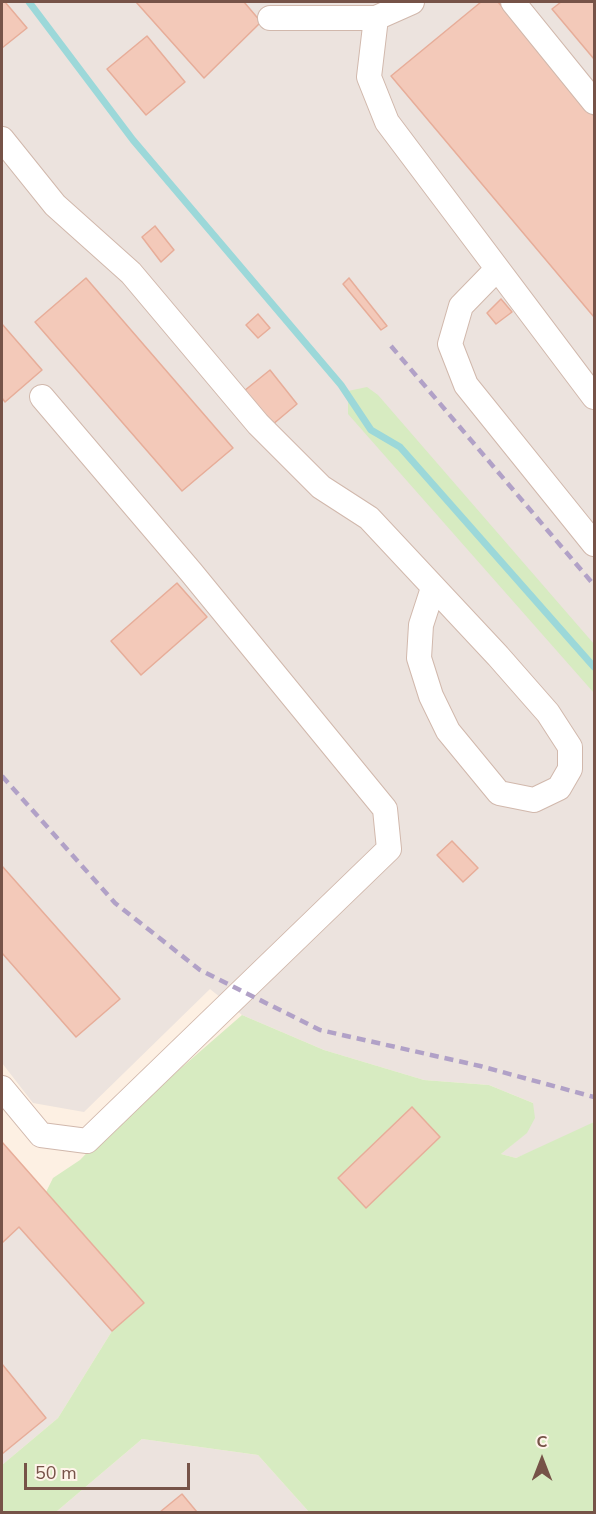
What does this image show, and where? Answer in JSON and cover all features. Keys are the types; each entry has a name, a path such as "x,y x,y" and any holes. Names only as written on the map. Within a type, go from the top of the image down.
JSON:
{"lane":[{"path":"269,17 376,18 412,2"},
{"path":"513,2 594,102"},
{"path":"376,18 369,77 387,122 594,397"},
{"path":"2,140 55,205 131,273 258,424 321,486 369,518 434,588 548,713 570,747 570,769 558,788 534,800 499,793 448,731 431,696 419,658 421,625 434,588"},
{"path":"497,269 461,306 450,344 466,385 594,544"},
{"path":"2,1088 41,1136 87,1141 390,849 386,809 191,572 42,397"}],"shaded area":[{"path":"2,2 594,2 594,1122 561,1140 516,1158 501,1154 527,1132 533,1103 489,1085 424,1080 324,1050 242,1015 210,989 84,1112 33,1103 2,1063"},
{"path":"19,1227 112,1331 58,1418 2,1465 2,1243"},
{"path":"142,1439 258,1455 309,1512 56,1512"}],"green space":[{"path":"367,387 378,395 594,644 594,693 348,414 348,391"},
{"path":"242,1015 324,1050 424,1080 489,1085 533,1103 535,1118 527,1133 501,1154 516,1158 594,1122 594,1512 309,1512 258,1455 142,1439 56,1512 2,1512 2,1465 58,1418 112,1331 144,1303 46,1192 53,1178 80,1160 104,1135"}],"building":[{"path":"2,2 5,2 27,28 2,48"},
{"path":"136,2 244,2 261,22 204,78"},
{"path":"481,2 498,2 594,116 594,317 391,76"},
{"path":"561,2 594,2 594,59 552,9"},
{"path":"147,36 185,82 146,115 107,69"},
{"path":"155,226 174,250 161,262 142,237"},
{"path":"86,278 233,448 182,491 35,322"},
{"path":"349,278 387,326 381,330 343,284"},
{"path":"501,299 512,312 496,324 487,313"},
{"path":"258,314 270,328 258,338 246,325"},
{"path":"2,324 42,370 5,402 2,398"},
{"path":"270,370 297,404 272,425 244,391"},
{"path":"177,583 207,617 141,675 111,641"},
{"path":"452,841 478,868 463,882 437,855"},
{"path":"2,866 120,999 76,1037 2,953"},
{"path":"412,1107 440,1137 366,1208 338,1178"},
{"path":"2,1142 144,1303 112,1331 19,1227 2,1243"},
{"path":"2,1364 46,1418 2,1454"},
{"path":"182,1494 197,1512 160,1512"}],"waterway":[{"path":"29,2 133,140 341,385 371,430 400,447 594,667"}],"railway":[{"path":"391,346 594,585"},
{"path":"2,776 115,903 200,970 320,1030 480,1066 594,1097"}]}
